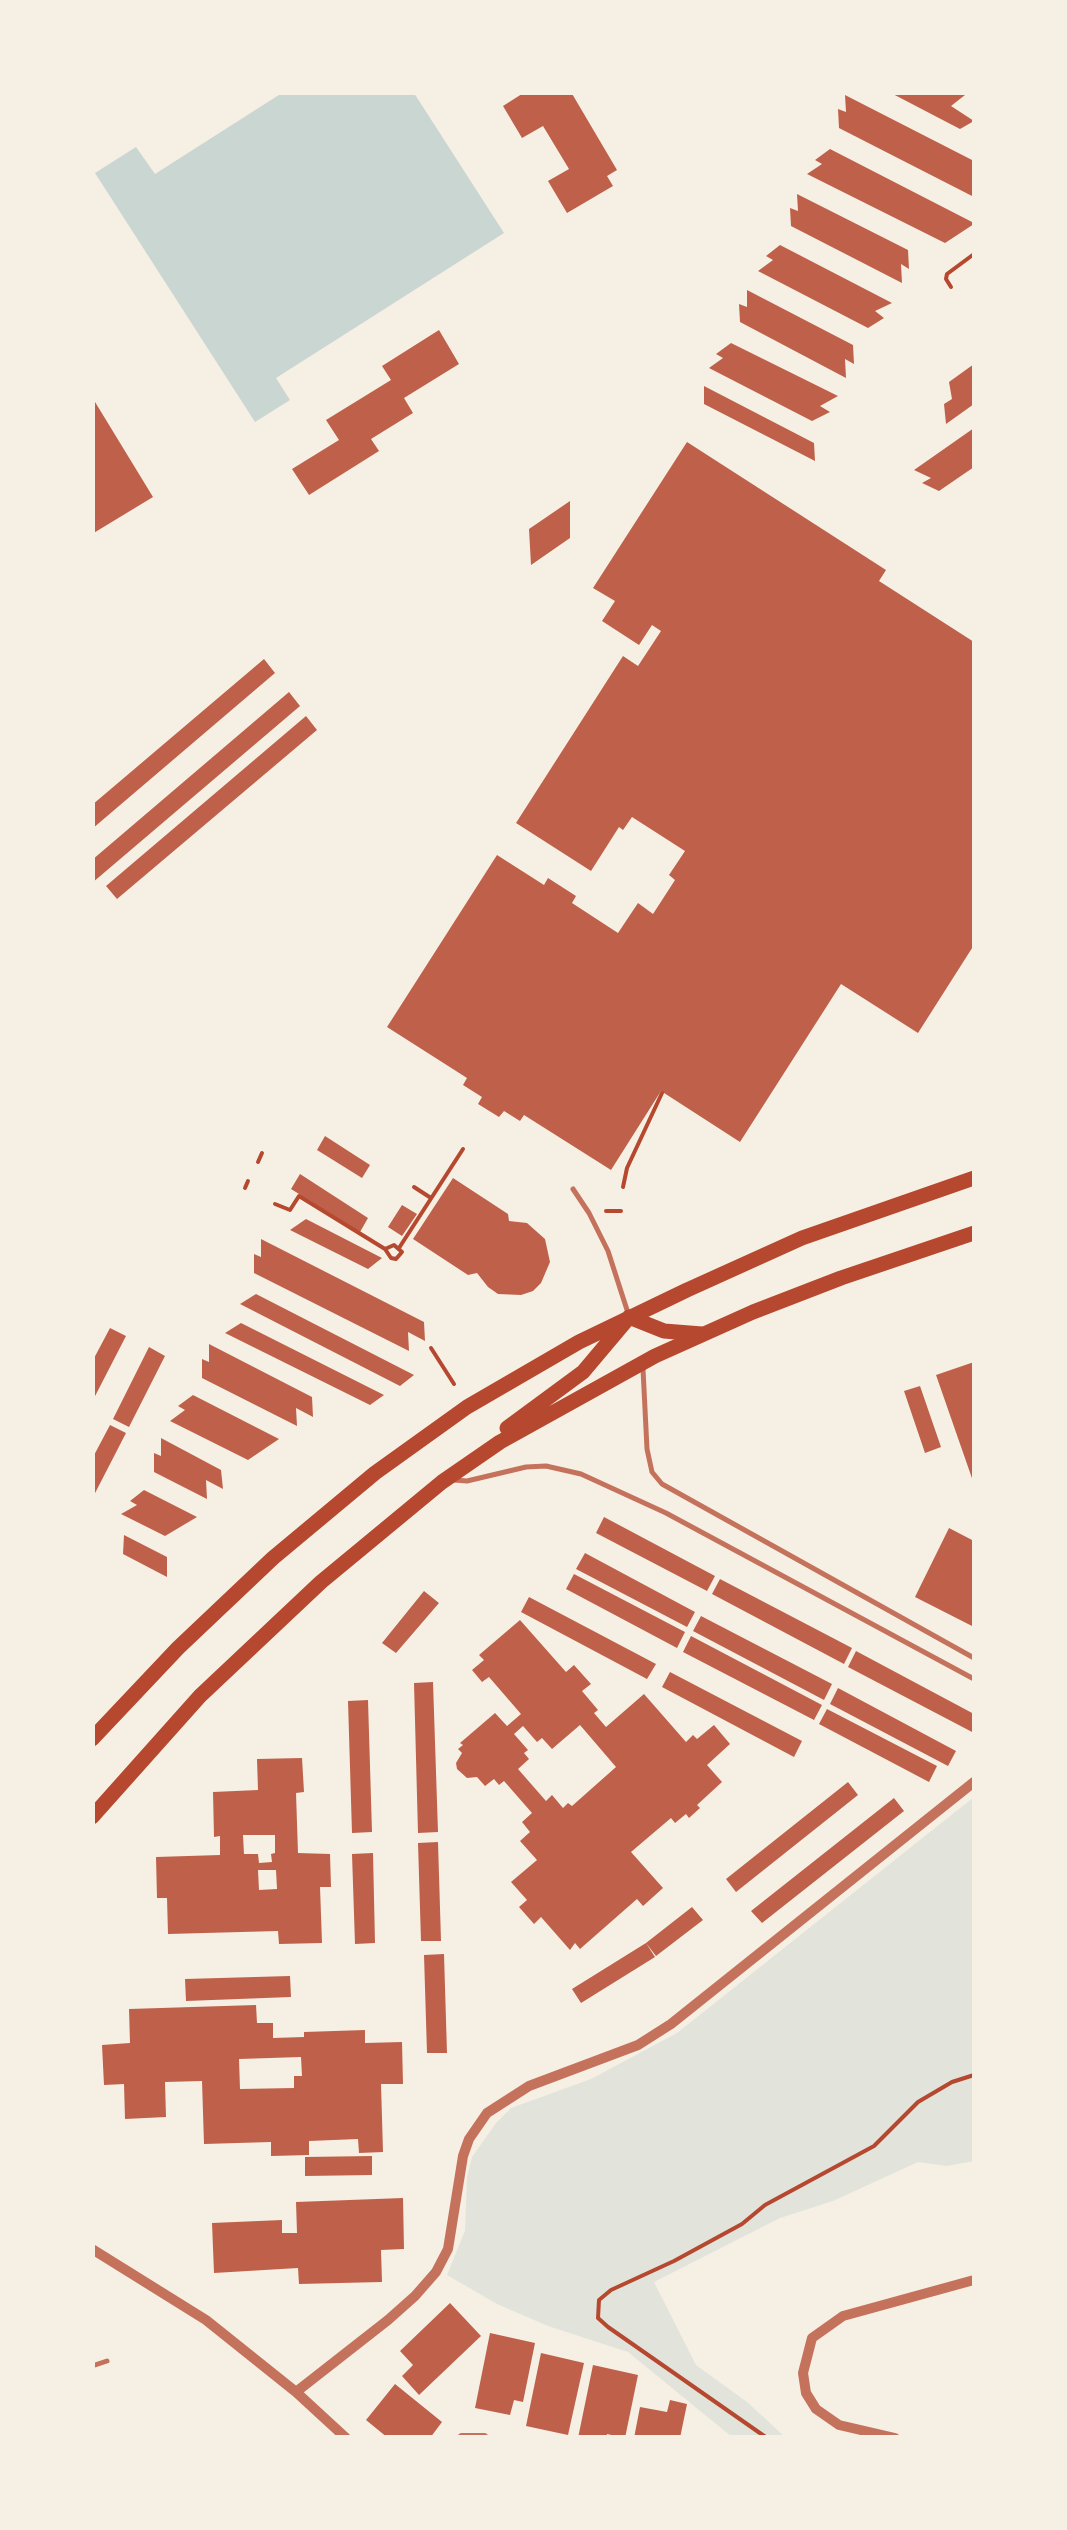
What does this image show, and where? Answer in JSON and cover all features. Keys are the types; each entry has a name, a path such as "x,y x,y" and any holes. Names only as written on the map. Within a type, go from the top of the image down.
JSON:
{"main road":[{"path":"92,1739 226,1600 352,1491 424,1435 474,1403 629,1317 802,1238 974,1178"},
{"path":"92,1817 200,1696 322,1582 475,1459 642,1364 704,1334 841,1278 974,1233"},
{"path":"629,1317 664,1331 704,1334"},
{"path":"475,1459 498,1434 584,1372 606,1350 629,1317"}],"street":[{"path":"296,2392 388,2320 436,2272 448,2249 463,2156 469,2139 487,2113 529,2086 638,2045 671,2024 974,1782"},
{"path":"92,2249 206,2320 346,2438"},
{"path":"895,2438 839,2425 816,2409 806,2393 803,2373 812,2338 843,2316 974,2280"},
{"path":"462,2438 484,2438"}],"lane":[{"path":"572,1190 590,1213 608,1250 629,1317"},
{"path":"642,1364 647,1449 652,1472 662,1484 974,1658"},
{"path":"446,1479 467,1481 546,1466 582,1474 666,1512 974,1679"},
{"path":"92,2366 106,2361"}],"path":[{"path":"951,287 947,274 974,254"},
{"path":"623,1187 627,1168 662,1094"},
{"path":"398,1248 463,1149"},
{"path":"258,1162 262,1153"},
{"path":"245,1188 248,1181"},
{"path":"414,1187 431,1198"},
{"path":"275,1204 290,1210 299,1196 396,1259 402,1252 394,1245 386,1249"},
{"path":"606,1211 617,1211 621,1204"},
{"path":"431,1348 454,1384"},
{"path":"767,2438 608,2327 598,2318 599,2300 611,2290 742,2224 765,2205 874,2146 918,2102 974,2074"}],"shaded area":[{"path":"282,93 414,93 504,233 276,378 290,400 255,422 95,173 136,147 155,174"},
{"path":"974,1797 974,2161 947,2166 918,2162 833,2201 780,2218 654,2282 696,2365 747,2402 785,2437 732,2437 628,2352 548,2326 497,2304 447,2275 465,2231 467,2177 472,2157 511,2108 591,2079 677,2033"}],"building":[{"path":"525,92 571,92 617,170 607,176 613,186 567,213 548,181 569,169 543,126 522,138 503,106"},
{"path":"889,92 960,92 965,95 951,106 974,121 960,129"},
{"path":"845,95 974,161 974,197 839,128 838,109 846,112"},
{"path":"830,149 974,224 945,243 807,174 822,164 815,160"},
{"path":"797,194 908,250 909,269 901,264 902,283 791,226 790,208 798,211"},
{"path":"780,245 892,303 875,311 884,318 868,328 758,271 773,260 766,256"},
{"path":"747,290 853,345 854,364 845,359 846,378 740,322 739,304 747,307"},
{"path":"439,330 459,364 404,398 413,413 371,439 379,451 309,495 292,469 339,440 326,420 391,380 382,366"},
{"path":"731,343 838,396 820,406 830,412 812,421 709,368 723,358 716,354"},
{"path":"974,364 974,404 946,424 944,404 952,399 949,382"},
{"path":"704,386 814,443 815,461 704,404"},
{"path":"92,397 153,497 92,534"},
{"path":"974,428 974,467 939,491 922,483 931,478 914,470"},
{"path":"687,442 886,570 879,581 974,642 974,945 918,1033 841,984 740,1142 661,1091 611,1170 524,1115 520,1121 504,1111 499,1117 478,1104 482,1097 463,1085 467,1078 387,1027 497,855 544,885 548,878 576,896 572,903 618,933 638,903 653,914 675,880 669,875 685,851 632,817 623,830 619,827 591,871 516,823 623,656 638,666 661,631 652,625 639,645 602,621 615,601 593,588"},
{"path":"570,501 570,538 531,565 529,529"},
{"path":"264,659 275,673 92,829 92,805"},
{"path":"289,692 300,706 92,883 92,860"},
{"path":"306,716 317,730 117,899 106,886"},
{"path":"325,1136 370,1165 362,1178 317,1150"},
{"path":"300,1174 368,1218 360,1232 291,1189"},
{"path":"453,1178 508,1214 509,1221 527,1223 545,1239 550,1262 533,1291 498,1294 477,1273 468,1275 413,1239"},
{"path":"402,1205 417,1214 402,1236 388,1227"},
{"path":"306,1219 382,1258 368,1269 290,1230"},
{"path":"261,1239 424,1322 425,1341 408,1332 409,1351 254,1273 254,1254 261,1257"},
{"path":"256,1294 414,1375 400,1386 240,1304"},
{"path":"241,1323 384,1395 370,1405 225,1333"},
{"path":"110,1328 126,1336 92,1402 92,1362"},
{"path":"209,1344 312,1397 313,1417 296,1408 297,1426 202,1378 202,1359 209,1362"},
{"path":"149,1347 165,1356 129,1427 113,1419"},
{"path":"974,1362 974,1484 936,1375"},
{"path":"920,1386 941,1447 925,1453 904,1391"},
{"path":"193,1395 279,1439 248,1460 170,1421 185,1410 178,1406"},
{"path":"110,1425 126,1433 92,1499 92,1459"},
{"path":"161,1438 221,1470 223,1489 206,1480 207,1499 154,1472 154,1453 161,1456"},
{"path":"144,1490 197,1517 165,1536 121,1514 137,1505 130,1501"},
{"path":"604,1517 715,1576 707,1591 596,1533"},
{"path":"949,1528 974,1541 974,1627 915,1597"},
{"path":"124,1535 167,1557 167,1577 123,1554"},
{"path":"585,1553 695,1612 687,1627 576,1569"},
{"path":"574,1574 685,1632 677,1648 566,1589"},
{"path":"720,1579 852,1648 844,1664 712,1594"},
{"path":"424,1591 439,1603 396,1653 382,1643"},
{"path":"529,1597 656,1664 647,1679 521,1612"},
{"path":"701,1616 832,1684 824,1700 693,1631"},
{"path":"520,1620 566,1672 574,1665 591,1684 582,1691 606,1727 644,1694 686,1742 693,1735 697,1739 714,1725 730,1744 707,1765 722,1782 697,1805 700,1808 675,1823 671,1818 631,1852 663,1888 643,1906 637,1899 580,1949 575,1943 570,1950 541,1917 534,1924 519,1907 527,1900 511,1882 537,1860 520,1841 530,1832 522,1822 532,1813 504,1781 499,1785 494,1779 485,1786 477,1777 467,1778 457,1769 462,1753 458,1749 463,1745 460,1743 495,1713 507,1726 521,1714 489,1677 482,1682 472,1670 484,1660 479,1655","holes":["580,1725 616,1767 572,1806 568,1803 563,1808 552,1795 546,1801 518,1769 529,1759 524,1753 528,1750 514,1734 523,1726 537,1742 542,1738 552,1749"]},
{"path":"691,1636 822,1705 814,1720 683,1652"},
{"path":"856,1651 974,1714 974,1733 848,1667"},
{"path":"670,1672 802,1741 794,1757 662,1687"},
{"path":"433,1682 438,1832 418,1833 414,1683"},
{"path":"838,1688 956,1751 948,1766 830,1704"},
{"path":"368,1700 372,1832 352,1833 348,1701"},
{"path":"827,1709 937,1766 929,1782 819,1724"},
{"path":"302,1758 304,1792 296,1793 298,1853 330,1854 331,1887 320,1887 322,1943 279,1944 278,1931 168,1934 167,1898 157,1898 156,1857 220,1855 220,1836 214,1837 213,1792 258,1790 257,1759","holes":["243,1835 275,1835 272,1862 259,1863 258,1854 244,1854","258,1870 276,1870 277,1889 259,1890"]},
{"path":"848,1782 858,1795 736,1892 726,1879"},
{"path":"894,1798 904,1811 762,1923 751,1911"},
{"path":"438,1842 441,1941 421,1941 418,1843"},
{"path":"373,1853 375,1943 355,1944 352,1854"},
{"path":"692,1907 703,1920 656,1956 646,1943"},
{"path":"646,1943 655,1957 581,2003 572,1989"},
{"path":"444,1954 447,2053 427,2053 424,1955"},
{"path":"290,1976 291,1997 186,2001 185,1979"},
{"path":"256,2005 257,2023 273,2023 273,2038 304,2037 304,2032 365,2030 365,2043 402,2042 403,2084 381,2084 383,2152 359,2153 358,2139 309,2141 309,2155 271,2156 271,2142 204,2144 202,2081 165,2082 166,2117 125,2119 124,2084 104,2085 102,2045 130,2043 129,2009","holes":["301,2057 302,2076 294,2076 294,2088 240,2089 239,2059"]},
{"path":"372,2156 372,2175 305,2176 305,2157"},
{"path":"403,2198 404,2249 381,2250 382,2282 299,2284 298,2268 214,2273 212,2223 282,2220 282,2233 297,2233 296,2202"},
{"path":"450,2303 481,2336 419,2395 402,2376 413,2365 400,2351"},
{"path":"490,2333 535,2343 523,2402 514,2400 510,2415 475,2408"},
{"path":"541,2353 584,2363 568,2435 526,2426"},
{"path":"593,2365 638,2375 625,2438 607,2434 606,2438 578,2438"},
{"path":"395,2384 442,2422 430,2438 388,2438 366,2420"},
{"path":"670,2400 687,2404 680,2438 634,2438 640,2407 667,2412"}]}
